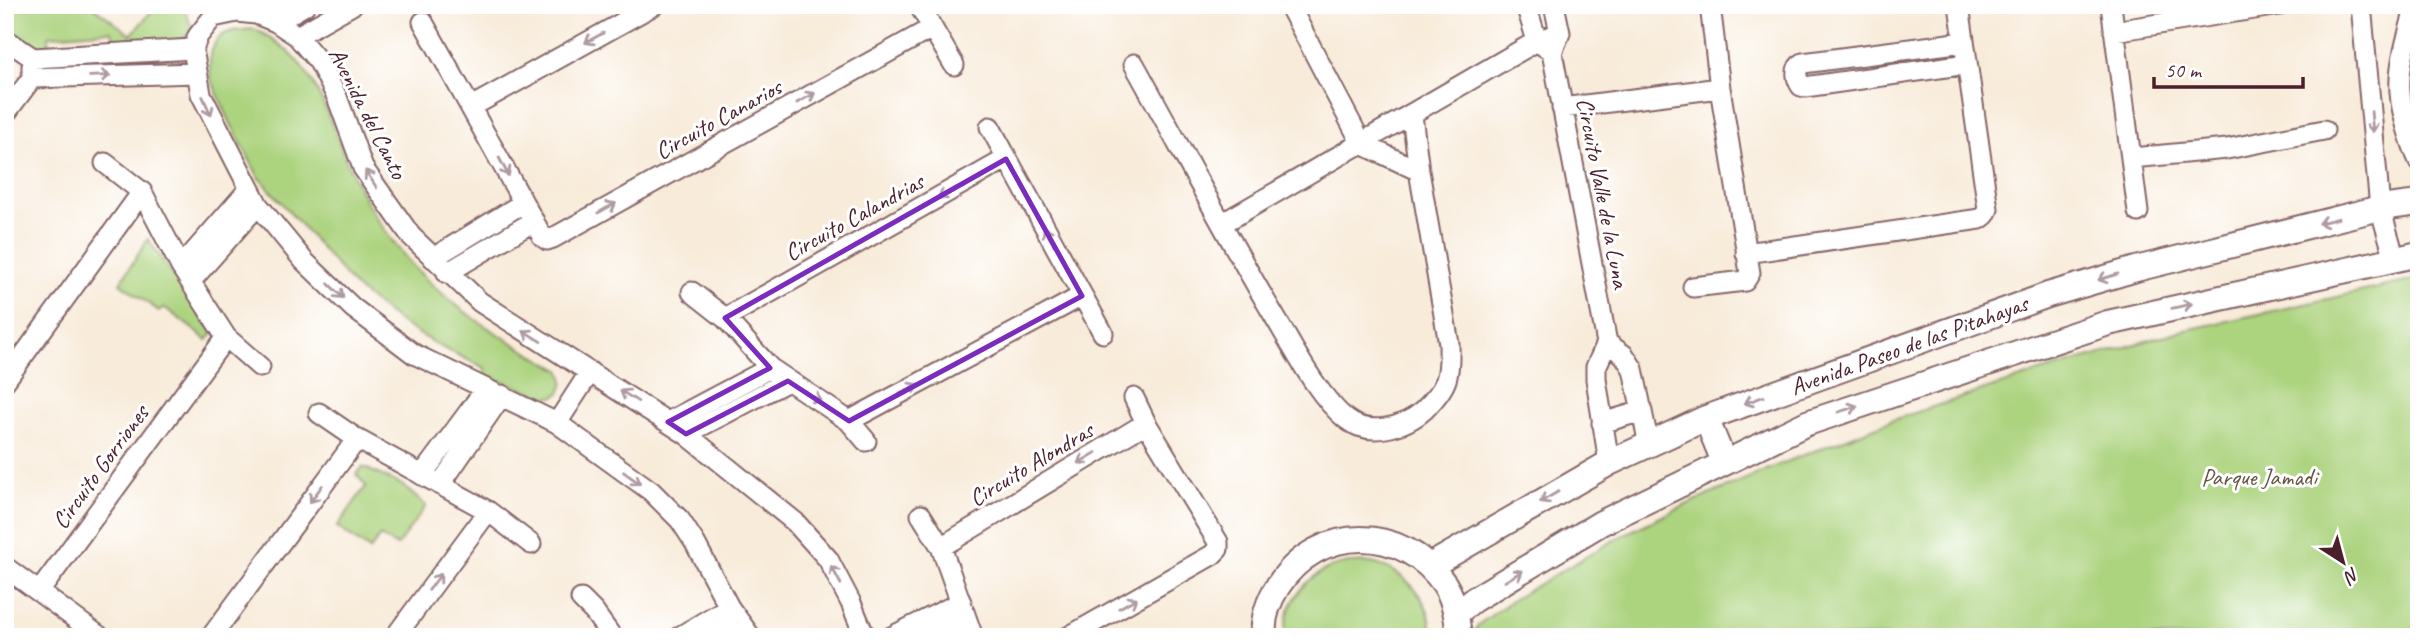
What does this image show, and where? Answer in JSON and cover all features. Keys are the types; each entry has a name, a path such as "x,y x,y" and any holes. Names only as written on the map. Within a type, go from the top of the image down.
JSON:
{"street":[{"path":"276,22 305,5"},
{"path":"297,36 352,5"},
{"path":"471,107 654,5"},
{"path":"919,5 954,65"},
{"path":"1289,5 1362,144 1419,171"},
{"name":"Circuito Valle de la Luna","path":"1526,5 1544,47 1562,108 1607,343 1596,367 1609,463"},
{"path":"1223,223 1412,115 1544,47 1560,33 1554,5"},
{"path":"1693,287 1745,281 1750,273 1720,88 1710,5"},
{"path":"1746,253 1980,219 1985,215 1987,209 1959,5"},
{"path":"2111,5 2138,212"},
{"path":"2114,31 2280,5"},
{"path":"2361,5 2380,208 2395,259"},
{"path":"2416,5 2403,53 2400,93 2419,161"},
{"name":"Avenida del Canto","path":"193,49 210,11 235,9 256,14 276,22 297,36 319,62 331,85 363,168 404,228 447,273 480,302 686,434 795,522 828,559 865,637"},
{"name":"Circuito Canarios","path":"423,22 523,203 547,240 932,28"},
{"path":"5,39 33,58 193,49 201,94 253,197 304,261 353,308 414,354 557,423 651,491 680,520 740,622"},
{"path":"1964,42 1804,63 1799,65 1797,70 1798,82 1805,87 1966,64"},
{"path":"5,114 32,78 33,58"},
{"path":"1134,64 1255,284 1314,382 1346,419 1364,428 1390,428 1418,415 1440,394 1450,370 1449,344 1412,115"},
{"path":"32,78 197,73"},
{"path":"1562,108 1720,88"},
{"path":"990,127 1103,332"},
{"path":"2132,158 2227,149 2324,130"},
{"name":"Circuito Calandrias","path":"725,318 1006,159"},
{"path":"104,163 142,192 186,274 226,337 260,367"},
{"path":"5,381 142,192"},
{"path":"186,274 253,197"},
{"name":"Avenida Paseo de las Pitahayas","path":"1430,566 1609,463 1706,418 2048,295 2136,269 2380,208 2419,202"},
{"path":"433,258 523,203"},
{"path":"447,273 534,221"},
{"name":"Avenida Paseo de las Pitahayas","path":"1458,625 1474,600 1601,523 1807,423 2108,323 2419,254"},
{"path":"692,292 725,318 770,368 849,421 866,441"},
{"path":"849,421 1082,296"},
{"name":"Circuito Gorriones","path":"39,592 226,337"},
{"path":"1607,343 1629,361 1649,445"},
{"path":"668,422 770,368"},
{"path":"557,423 590,372"},
{"path":"686,434 788,381"},
{"path":"422,475 494,393"},
{"path":"440,485 494,393"},
{"path":"1068,637 1212,555 1218,549 1218,542 1146,423 1134,398"},
{"path":"1602,423 1642,411"},
{"path":"319,413 357,439 488,511 531,544"},
{"path":"1706,418 1724,462"},
{"name":"Circuito Alondras","path":"941,547 1146,423"},
{"path":"211,637 357,439"},
{"path":"395,637 488,511"},
{"path":"921,514 941,547 973,637"},
{"path":"1264,637 1270,599 1287,572 1312,552 1341,540 1373,539 1404,547 1430,566 1446,587 1458,625"},
{"path":"5,567 99,636"},
{"path":"581,599 594,612 608,636"},
{"path":"891,637 963,610"},
{"path":"929,637 963,610"},
{"path":"679,637 740,622"},
{"path":"716,637 740,622"}],"highlighted area":[{"path":"1006,159 1082,296 849,421 788,381 686,434 668,422 770,368 725,318"}],"green space":[{"path":"5,5 91,5 131,35 157,5 183,5 192,28 177,46 118,44 111,31 49,36 48,51 35,51 5,24"},
{"path":"254,29 292,55 305,71 325,107 364,197 410,263 469,315 560,370 563,384 560,393 546,397 485,375 485,368 439,346 398,321 356,288 258,176 210,77 210,54 216,41 232,31"},
{"path":"148,239 213,334 207,340 164,307 159,311 120,283"},
{"name":"Parque Jamadi","path":"2419,279 2419,626 2399,637 1473,637 1478,625 1514,599 1623,535 1776,466 1893,420 2043,371 2177,332"},
{"path":"363,467 402,485 426,506 397,546 380,536 370,550 337,527 366,486 356,474"},
{"path":"1349,563 1368,563 1383,567 1406,580 1428,612 1431,637 1285,637 1287,617 1302,588 1327,569"}]}
